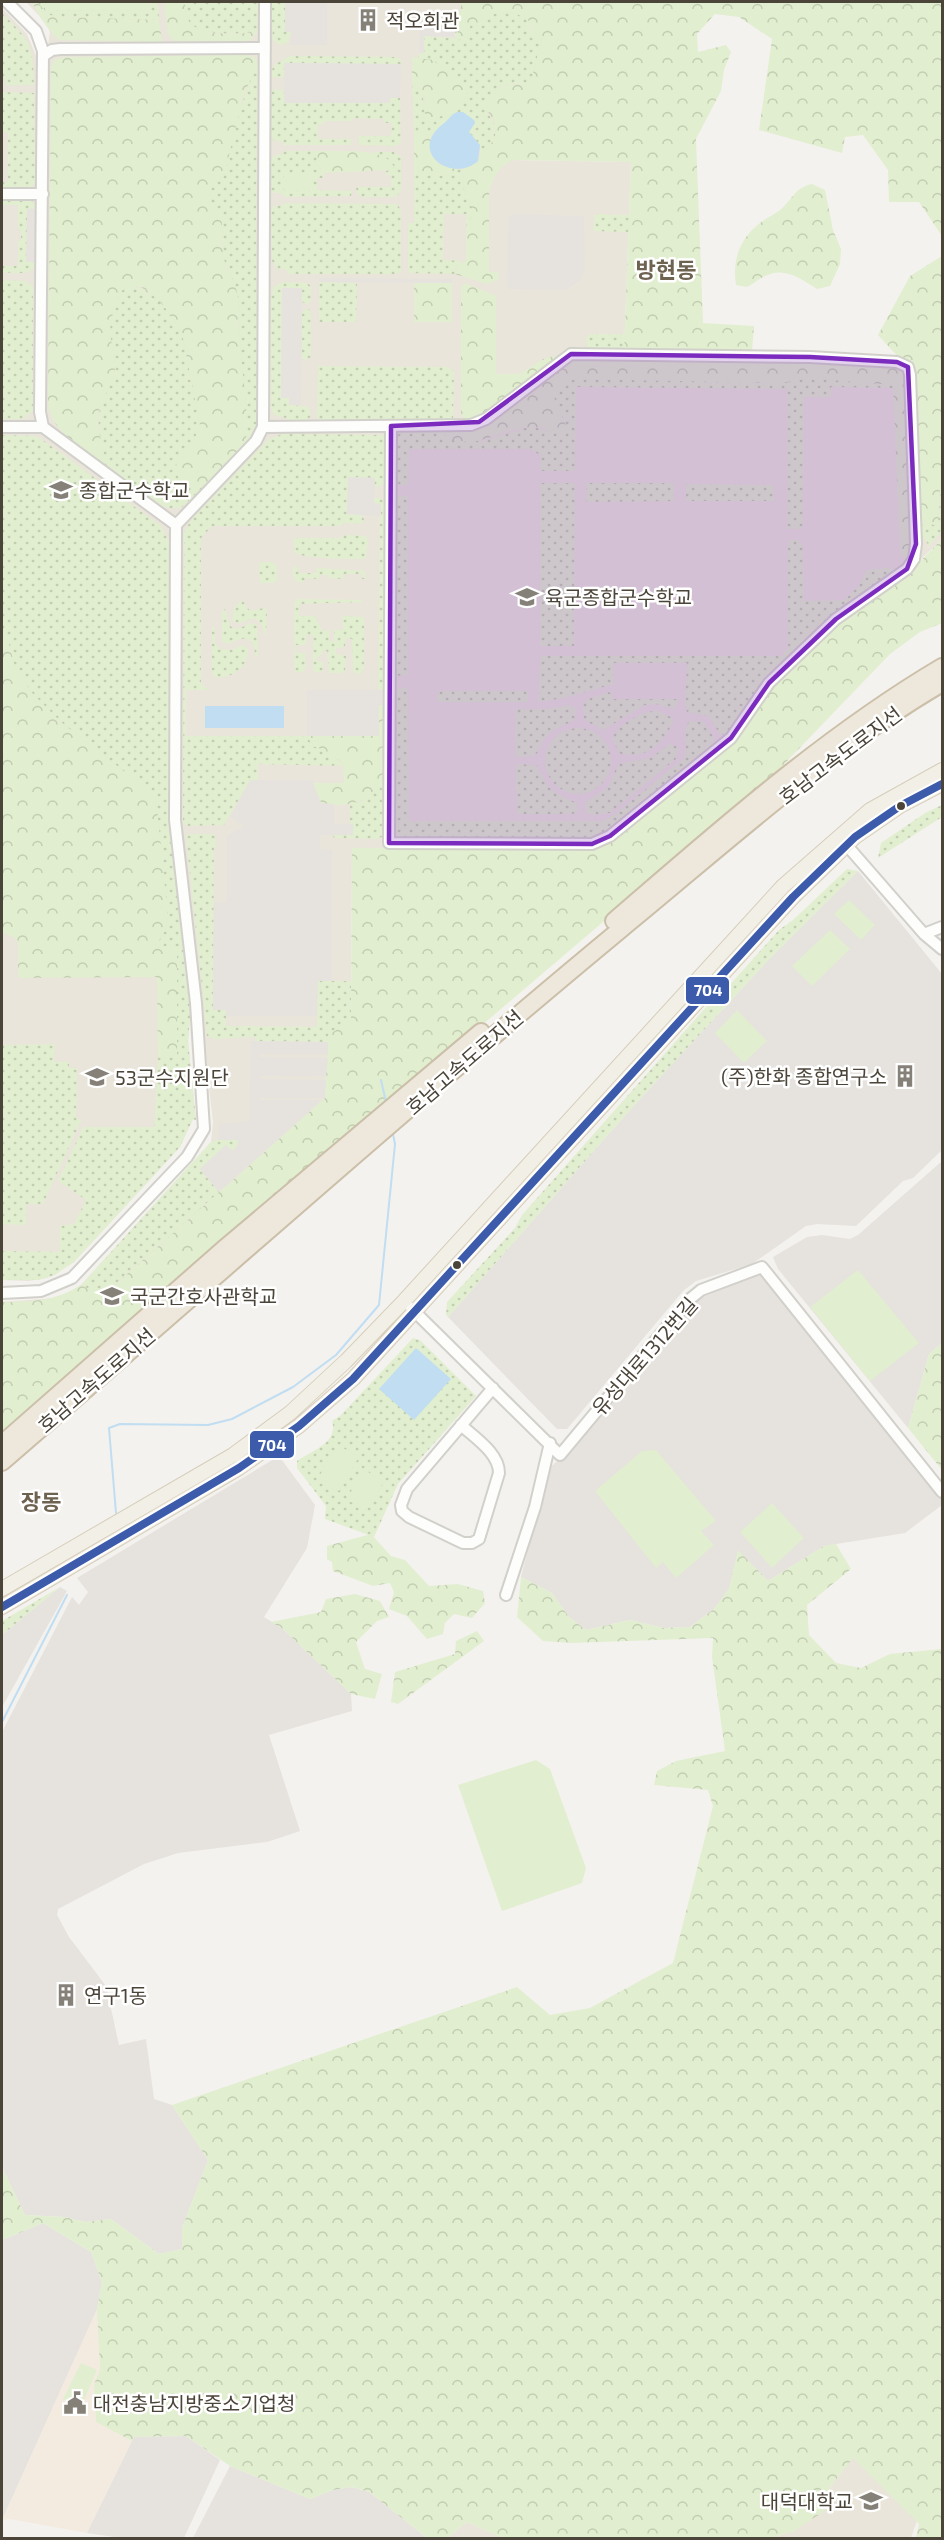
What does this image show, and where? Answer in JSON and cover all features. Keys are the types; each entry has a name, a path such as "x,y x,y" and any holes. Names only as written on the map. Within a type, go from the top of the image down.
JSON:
{"highway":[{"name":"호남고속도로지선","path":"2,1444 288,1194 700,847 791,772 942,667"},
{"name":"호남고속도로지선","path":"2,1462 545,992 800,782 892,715 942,683"}],"main road":[{"path":"2,1607 239,1468 298,1426 359,1373 870,810 942,770"},
{"path":"2,1589 233,1455 291,1413 346,1362 404,1301 783,886 843,840 942,784"}],"street":[{"path":"7,2 38,35 57,49"},
{"path":"2,1293 41,1291 72,1278 187,1157 204,1129 196,1003 175,820 176,525 256,441 263,427 265,2"},
{"path":"38,35 44,56 40,412 43,427"},
{"path":"44,56 57,49 265,48"},
{"path":"2,194 43,194"},
{"path":"263,427 471,425 479,422 571,354 798,357 897,362 908,367 910,375 916,544 914,559 907,569 836,619 769,683 731,738 610,836 592,844 389,843 391,426"},
{"path":"2,427 43,427 176,525"},
{"path":"843,840 924,934 942,949"},
{"path":"924,934 942,927"},
{"name":"유성대로1312번길","path":"550,1443 560,1455 690,1299 701,1290 762,1268 942,1492"},
{"path":"404,1301 550,1443 535,1507 506,1595"},
{"path":"461,1425 495,1457 499,1465 499,1473 479,1539 472,1543 463,1543 409,1517 402,1511 401,1505 407,1489 461,1425 493,1388"}],"highlighted area":[{"path":"571,354 810,357 897,362 908,367 916,544 907,569 836,619 769,683 731,738 610,836 592,844 389,843 391,426 479,422"}],"shaded area":[{"name":"육군종합군수학교","path":"26,2 601,2 512,160 631,162 624,352 902,360 942,347 942,539 734,741 612,841 594,849 352,848 351,1021 328,1035 325,1098 2,1434 2,1302 54,1298 81,1285 211,1142 213,1122 181,848 181,530 183,525 57,434 48,423 44,412 46,59 50,32 46,23"},
{"path":"285,2 327,2 327,45 290,45 291,32 285,32"},
{"name":"종합군수학교","path":"2,8 27,34 37,58 39,107 36,413 41,433 157,516 168,527 171,538 171,820 191,1008 188,1041 196,1120 193,1119 180,1147 74,1262 47,1278 29,1281 2,1280"},
{"path":"422,20 455,21 454,37 424,36 424,53 419,53"},
{"path":"284,63 401,64 400,98 390,98 390,103 284,103"},
{"path":"27,209 38,209 37,262 26,262"},
{"path":"512,214 584,216 585,271 581,280 565,290 509,289 507,285 508,218"},
{"path":"319,278 452,279 452,283 319,282"},
{"path":"282,288 302,288 301,405 289,405 289,398 281,398"},
{"path":"348,477 375,478 374,503 381,504 381,516 347,514"},
{"path":"307,690 384,690 384,705 379,705 379,736 307,736"},
{"path":"250,780 312,780 321,803 334,804 334,824 353,824 353,835 320,835 320,849 332,850 332,981 318,981 317,1016 226,1016 226,1010 213,1010 214,903 227,902 227,836 244,826 230,817"},
{"path":"858,871 942,974 942,1150 913,1178 903,1181 856,1226 817,1224 806,1226 752,1264 696,1281 683,1291 567,1429 557,1429 448,1317 628,1112 772,956"},
{"path":"251,1041 328,1042 328,1054 259,1054 259,1057 328,1058 326,1076 260,1076 260,1079 326,1080 325,1098 260,1098 260,1100 322,1100 219,1192 200,1169 226,1145 233,1151 239,1144 237,1140 218,1140 219,1124 249,1121"},
{"path":"942,1161 942,1343 929,1354 908,1428 778,1269 773,1257 807,1237 822,1235 850,1239 858,1235"},
{"path":"765,1275 942,1492 942,1505 905,1533 824,1546 768,1581 738,1551 729,1589 714,1609 690,1627 664,1628 630,1620 586,1630 569,1617 552,1593 521,1577 549,1468 567,1453 698,1299 755,1276"},
{"path":"279,1456 315,1505 307,1548 264,1617 283,1629 351,1694 352,1711 269,1735 300,1831 267,1842 178,1853 144,1864 58,1909 57,1915 69,1937 106,1986 119,2045 146,2039 154,2099 172,2105 208,2160 182,2228 182,2249 159,2254 111,2219 85,2222 65,2217 25,2215 2,2167 2,1732 72,1597 79,1605 88,1592 77,1578"},
{"path":"60,1587 67,1591 2,1707 2,1635"},
{"path":"43,2223 91,2252 102,2282 97,2309 2,2520 2,2240"},
{"name":"대전충남지방중소기업청","path":"97,2309 100,2370 94,2384 96,2422 132,2441 87,2533 10,2519 2,2520"},
{"path":"186,2436 220,2460 184,2538 121,2538 87,2533 134,2437"},
{"name":"대덕대학교","path":"853,2457 919,2515 911,2538 772,2538 794,2531 827,2506 830,2487"},
{"path":"230,2466 310,2499 333,2490 351,2487 369,2492 427,2538 193,2538"},
{"path":"467,2522 501,2537 503,2538 447,2538"}],"green space":[{"path":"33,2 37,2 49,15 61,17 159,20 162,42 60,40 44,22"},
{"path":"37,2 45,2 45,9 151,10 151,2 158,2 159,20 61,17 49,15"},
{"path":"45,2 151,2 151,11 45,10"},
{"path":"164,2 185,2 188,19 196,28 220,33 252,32 254,38 246,41 174,41 168,34"},
{"path":"185,2 258,2 257,33 255,35 252,32 220,33 196,28 188,19"},
{"path":"271,2 285,2 285,31 291,32 288,43 279,45 273,40"},
{"path":"461,2 942,2 942,236 919,202 889,202 888,170 863,135 845,137 842,153 759,130 772,39 739,17 715,14 697,34 698,52 726,45 731,52 724,70 721,91 696,139 703,323 754,326 752,352 624,352 631,162 512,160 507,163 496,174 489,193 489,272 499,272 498,280 487,284 455,274 458,265 466,261 466,228 474,210 464,191 464,169 478,161 480,154 487,150 496,136 494,120 484,106 487,99 497,89 509,85 530,86 542,38 530,34 529,21 524,17 504,12 491,15 481,24 471,23 467,39 457,40 455,12 461,12"},
{"path":"506,12 522,15 529,21 529,30 542,37 530,86 513,84 499,87 487,113 495,129 490,145 480,154 480,145 469,132 475,123 445,123 432,134 420,129 414,131 412,82 422,91 424,105 462,102 466,97 440,66 418,58 419,53 424,52 424,36 467,39 471,23 494,13"},
{"path":"2,13 28,44 33,61 34,85 6,85 6,79 2,79"},
{"path":"246,55 255,57 257,63 243,97 224,176 216,181 209,192 211,202 217,208 222,222 223,256 235,285 238,300 246,408 246,441 243,448 204,486 193,487 181,481 176,469 179,459 195,437 200,425 183,338 166,309 141,287 123,289 112,316 111,338 115,369 98,417 104,459 99,460 67,436 54,421 50,412 48,402 51,68 54,60 66,57"},
{"path":"290,56 397,57 401,60 401,64 284,63 284,77 273,78 271,73 274,65"},
{"path":"412,57 433,60 465,85 468,90 461,107 437,118 428,119 425,113 423,93 412,82"},
{"path":"257,59 258,420 256,432 243,448 246,411 238,300 235,285 223,256 220,215 211,203 209,191 216,181 224,176 234,128"},
{"path":"275,89 284,91 284,103 390,103 390,98 400,98 401,141 397,146 359,145 358,136 391,136 392,123 385,123 384,119 353,118 353,121 324,121 324,124 318,125 318,139 352,139 350,145 283,145 283,142 273,140 271,135 271,93"},
{"path":"2,92 34,93 35,183 31,188 2,189 2,182 8,182 8,133 2,132"},
{"path":"425,129 432,134 430,151 438,163 456,169 455,172 443,176 414,171 414,131"},
{"path":"283,151 319,151 319,169 324,173 324,178 317,178 317,190 352,191 351,196 284,197 283,194 275,193 270,189 270,162 273,156 282,154"},
{"path":"319,151 372,153 389,160 394,167 391,170 324,173 318,163"},
{"path":"372,152 394,152 401,156 401,191 396,197 363,197 357,194 356,187 391,187 391,175 386,175 386,171 391,170 387,159"},
{"path":"456,169 464,169 464,191 474,210 466,228 466,214 444,214 443,260 462,261 455,269 455,274 410,273 408,223 414,223 414,171 443,176"},
{"path":"284,174 311,174 311,190 284,190"},
{"path":"812,184 825,190 833,230 841,249 840,264 830,286 817,289 794,276 781,273 765,276 747,287 736,285 737,258 747,236 760,223 780,210 797,191"},
{"path":"2,197 27,198 38,208 27,209 27,262 37,262 32,270 27,272 2,272 2,266 18,266 18,241 21,240 21,229 18,229 18,205 2,205"},
{"path":"284,203 397,204 401,210 401,272 396,274 287,274 287,270 277,269 272,261 271,211 274,206 284,205"},
{"path":"595,214 629,215 629,232 593,231"},
{"path":"942,256 942,485 938,522 935,525 918,521 912,372 878,335 910,276"},
{"path":"2,280 26,281 33,287 33,411 23,419 2,419"},
{"path":"283,282 307,283 311,286 311,301 307,304 302,302 302,288 282,288 281,398 289,398 290,405 309,407 311,416 307,421 287,421 286,418 274,415 271,409 271,296 274,286"},
{"path":"319,282 357,283 356,322 319,322"},
{"path":"414,283 452,283 452,322 414,322"},
{"path":"465,283 496,296 496,374 520,374 543,359 554,356 559,359 490,413 468,421 461,412 461,287"},
{"path":"132,287 149,292 164,305 183,339 200,425 195,438 177,462 181,481 193,487 204,486 181,508 162,506 99,460 104,456 99,428 100,407 115,370 110,331 111,317 123,289"},
{"path":"306,309 310,310 311,315 311,357 305,360 302,358 302,312"},
{"path":"591,334 625,334 624,352 587,351 586,337"},
{"path":"678,357 894,365 906,372 913,544 910,557 904,559 900,554 893,385 798,377 786,383 576,379 562,383 554,397 566,426 564,432 531,427 470,442 447,439 445,432 474,430 481,427 571,359"},
{"path":"318,366 449,367 454,372 453,418 447,421 321,421 317,417"},
{"path":"798,377 893,385 894,388 831,387 831,397 804,397 803,525 800,529 787,529 787,389 576,387 575,471 540,471 540,455 530,449 409,449 408,485 399,485 396,479 396,436 399,432 445,432 447,439 482,441 532,426 545,431 566,426 553,397 562,383 576,379 786,383"},
{"path":"282,434 386,435 385,482 383,485 374,487 374,478 348,477 347,514 361,515 364,519 362,524 212,526 201,538 201,683 208,690 186,690 186,736 307,736 313,746 330,754 344,766 258,764 258,780 250,780 224,825 187,826 183,823 184,532 191,520 269,439"},
{"path":"2,435 40,438 161,526 168,540 172,540 171,820 191,1008 188,1041 196,1120 193,1119 180,1147 74,1262 55,1275 39,1280 2,1280 2,1251 60,1252 60,1226 74,1224 86,1200 58,1181 83,1127 154,1127 158,1057 177,1057 177,946 155,946 165,931 156,800 47,709 23,681 11,657 2,628"},
{"path":"540,483 575,483 574,646 540,646"},
{"path":"586,483 674,483 674,501 586,502"},
{"path":"686,484 774,485 774,501 686,501"},
{"path":"942,485 942,531 929,546 924,538 918,538 918,521 935,525 939,516"},
{"path":"399,496 408,496 408,675 395,676 395,500"},
{"path":"374,498 381,498 384,501 384,690 378,689 380,504 374,504"},
{"path":"345,535 366,536 368,541 364,559 315,557 294,552 294,538 339,538"},
{"path":"942,539 942,623 920,632 890,654 765,784 2,1434 2,1302 43,1300 81,1285 97,1293 107,1292 325,1098 328,1035 351,1021 352,848 594,849 612,841 734,741 771,685 839,622 909,573"},
{"path":"788,540 798,540 803,545 804,601 844,600 858,587 867,570 889,568 898,572 846,605 825,622 728,735 720,734 708,716 687,712 685,704 687,663 614,663 614,684 564,698 538,702 540,656 782,656 788,647"},
{"path":"259,562 271,562 277,565 277,580 274,583 260,583"},
{"path":"293,567 298,567 299,573 317,573 317,568 365,571 365,579 362,579 362,574 344,574 343,579 319,575 319,579 306,578 303,582 297,582 293,577"},
{"path":"298,599 362,600 363,602 299,604 299,616 315,616 322,631 329,630 330,642 334,641 334,630 343,630 342,616 364,617 362,673 356,674 353,671 352,639 346,638 345,647 336,648 336,654 346,656 345,671 329,673 327,651 323,650 322,655 317,657 317,661 323,662 323,671 316,673 313,669 313,635 306,635 306,645 295,645 295,653 305,653 306,668 302,673 294,671 294,602"},
{"path":"242,600 250,611 267,609 266,637 257,620 237,624 232,620 234,608"},
{"path":"225,609 229,623 234,628 250,623 257,625 258,657 255,656 253,643 250,640 242,639 227,644 222,641 222,611"},
{"path":"212,626 215,628 215,643 220,649 231,650 243,645 248,649 246,661 242,667 227,676 214,677 212,673"},
{"path":"2,628 8,640 15,667 32,693 62,723 156,799 168,917 165,931 155,946 177,946 177,1057 158,1057 157,977 18,978 18,942 2,932"},
{"path":"408,688 409,821 603,821 615,814 684,758 689,721 704,722 714,738 711,748 612,830 591,841 404,840 397,834 395,825 393,694 396,689"},
{"path":"437,691 528,691 528,702 437,702"},
{"path":"609,692 613,699 676,699 679,701 674,709 656,704 645,705 603,730 584,720 583,703"},
{"path":"379,705 384,705 383,777 378,786 357,802 340,805 321,803 313,783 344,783 343,762 313,746 307,736 379,736"},
{"path":"570,705 576,709 575,720 551,732 535,755 515,757 515,709 548,709"},
{"path":"657,711 671,717 673,721 665,737 645,753 628,755 619,753 612,739 619,729 637,716"},
{"path":"578,728 590,731 601,738 608,749 611,761 608,773 601,784 590,791 578,794 566,791 555,784 548,773 545,761 548,749 555,738 566,731"},
{"path":"670,743 679,748 676,759 610,813 593,815 587,813 586,802 609,786 616,768 621,763 651,758"},
{"path":"516,764 536,765 552,789 577,803 578,811 573,814 517,814"},
{"path":"383,777 384,836 377,839 334,838 333,835 353,834 353,824 350,824 350,804 362,801"},
{"path":"942,805 942,817 878,858 881,843 925,813"},
{"path":"188,834 215,834 213,1010 226,1010 226,1026 317,1027 318,981 351,981 351,1021 329,1035 328,1042 255,1041 255,1037 214,1039 207,1036 186,836"},
{"path":"847,869 858,871 772,956 628,1112 448,1317 446,1315 447,1302 515,1228 522,1215 707,1006 718,998 779,930 793,920"},
{"path":"849,900 875,925 861,940 834,914"},
{"path":"830,930 850,949 812,986 792,966"},
{"path":"737,1010 767,1041 744,1063 715,1033"},
{"path":"55,1044 54,1062 69,1062 69,1068 77,1068 76,1119 82,1119 43,1204 26,1204 26,1225 2,1224 2,1045"},
{"path":"237,1140 239,1142 233,1151 226,1145 200,1169 219,1192 106,1292 97,1293 81,1285 211,1142"},
{"path":"858,1270 919,1343 870,1381 810,1307"},
{"path":"413,1338 420,1340 476,1396 398,1484 374,1537 325,1519 326,1506 297,1468 297,1461 328,1440 332,1435 332,1421 341,1415"},
{"path":"942,1343 942,1470 908,1428 929,1354"},
{"path":"338,1445 359,1457 339,1491 318,1478"},
{"path":"656,1450 716,1521 701,1531 714,1545 676,1578 663,1562 656,1568 595,1491 642,1451"},
{"path":"365,1470 384,1482 366,1511 346,1499"},
{"path":"772,1503 804,1538 772,1568 740,1532"},
{"path":"371,1534 391,1556 405,1560 429,1586 458,1584 483,1591 485,1603 472,1618 454,1614 445,1623 443,1634 427,1639 407,1616 389,1609 394,1592 390,1583 373,1586 333,1571 332,1562 327,1559 327,1546"},
{"path":"836,1544 851,1569 807,1605 809,1635 836,1663 861,1668 890,1654 942,1649 942,2538 916,2538 919,2524 853,2458 830,2487 827,2506 823,2512 794,2531 772,2538 503,2538 467,2522 447,2538 427,2538 369,2492 352,2487 333,2490 310,2499 230,2466 186,2436 134,2437 132,2441 96,2422 94,2384 100,2370 97,2309 102,2282 91,2252 43,2223 2,2240 2,2167 25,2215 65,2217 85,2222 111,2219 159,2254 182,2249 182,2228 208,2160 172,2105 517,1987 550,2015 590,2008 673,1963 713,1806 708,1790 654,1785 657,1771 676,1761 725,1751 712,1657 713,1638 571,1643 543,1641 517,1617 521,1577 552,1593 569,1617 586,1630 630,1620 664,1628 690,1627 714,1609 729,1589 738,1550 768,1581 824,1546"},
{"path":"60,1587 2,1635 2,1621"},
{"path":"355,1594 380,1601 389,1617 377,1621 356,1642 365,1669 382,1674 375,1699 351,1694 283,1629 271,1622 321,1612 326,1599"},
{"path":"477,1631 484,1641 398,1704 391,1702 395,1672 455,1654 456,1641"},
{"path":"536,1760 550,1769 586,1868 582,1883 502,1911 458,1785"},
{"path":"81,2363 97,2370 81,2407 63,2399"}],"water":[{"path":"457,112 463,112 474,120 475,123 469,132 480,145 478,161 468,167 456,169 437,162 431,154 430,145 433,135"},
{"path":"205,706 284,706 284,728 205,728"},
{"path":"416,1348 451,1379 414,1420 379,1389"}],"waterway":[{"path":"381,1080 386,1102"},
{"path":"116,1513 109,1428 120,1424 208,1425 232,1419 293,1387 336,1355 379,1305 395,1144 393,1134"},
{"path":"2,1722 67,1595"}],"transit line":[{"name":"704","path":"2,1607 239,1468 299,1426 353,1379 793,897 855,837 900,806 942,784"}],"place":[{"name":"적오회관","path":"368,20"},
{"name":"종합군수학교","path":"61,490"},
{"name":"육군종합군수학교","path":"527,597"},
{"name":"(주)한화 종합연구소","path":"905,1076"},
{"name":"53군수지원단","path":"97,1077"},
{"name":"국군간호사관학교","path":"112,1296"},
{"name":"연구1동","path":"66,1995"},
{"name":"대전충남지방중소기업청","path":"75,2403"},
{"name":"대덕대학교","path":"871,2501"}],"district":[{"name":"방현동","path":"666,269"},
{"name":"장동","path":"41,1501"}]}
